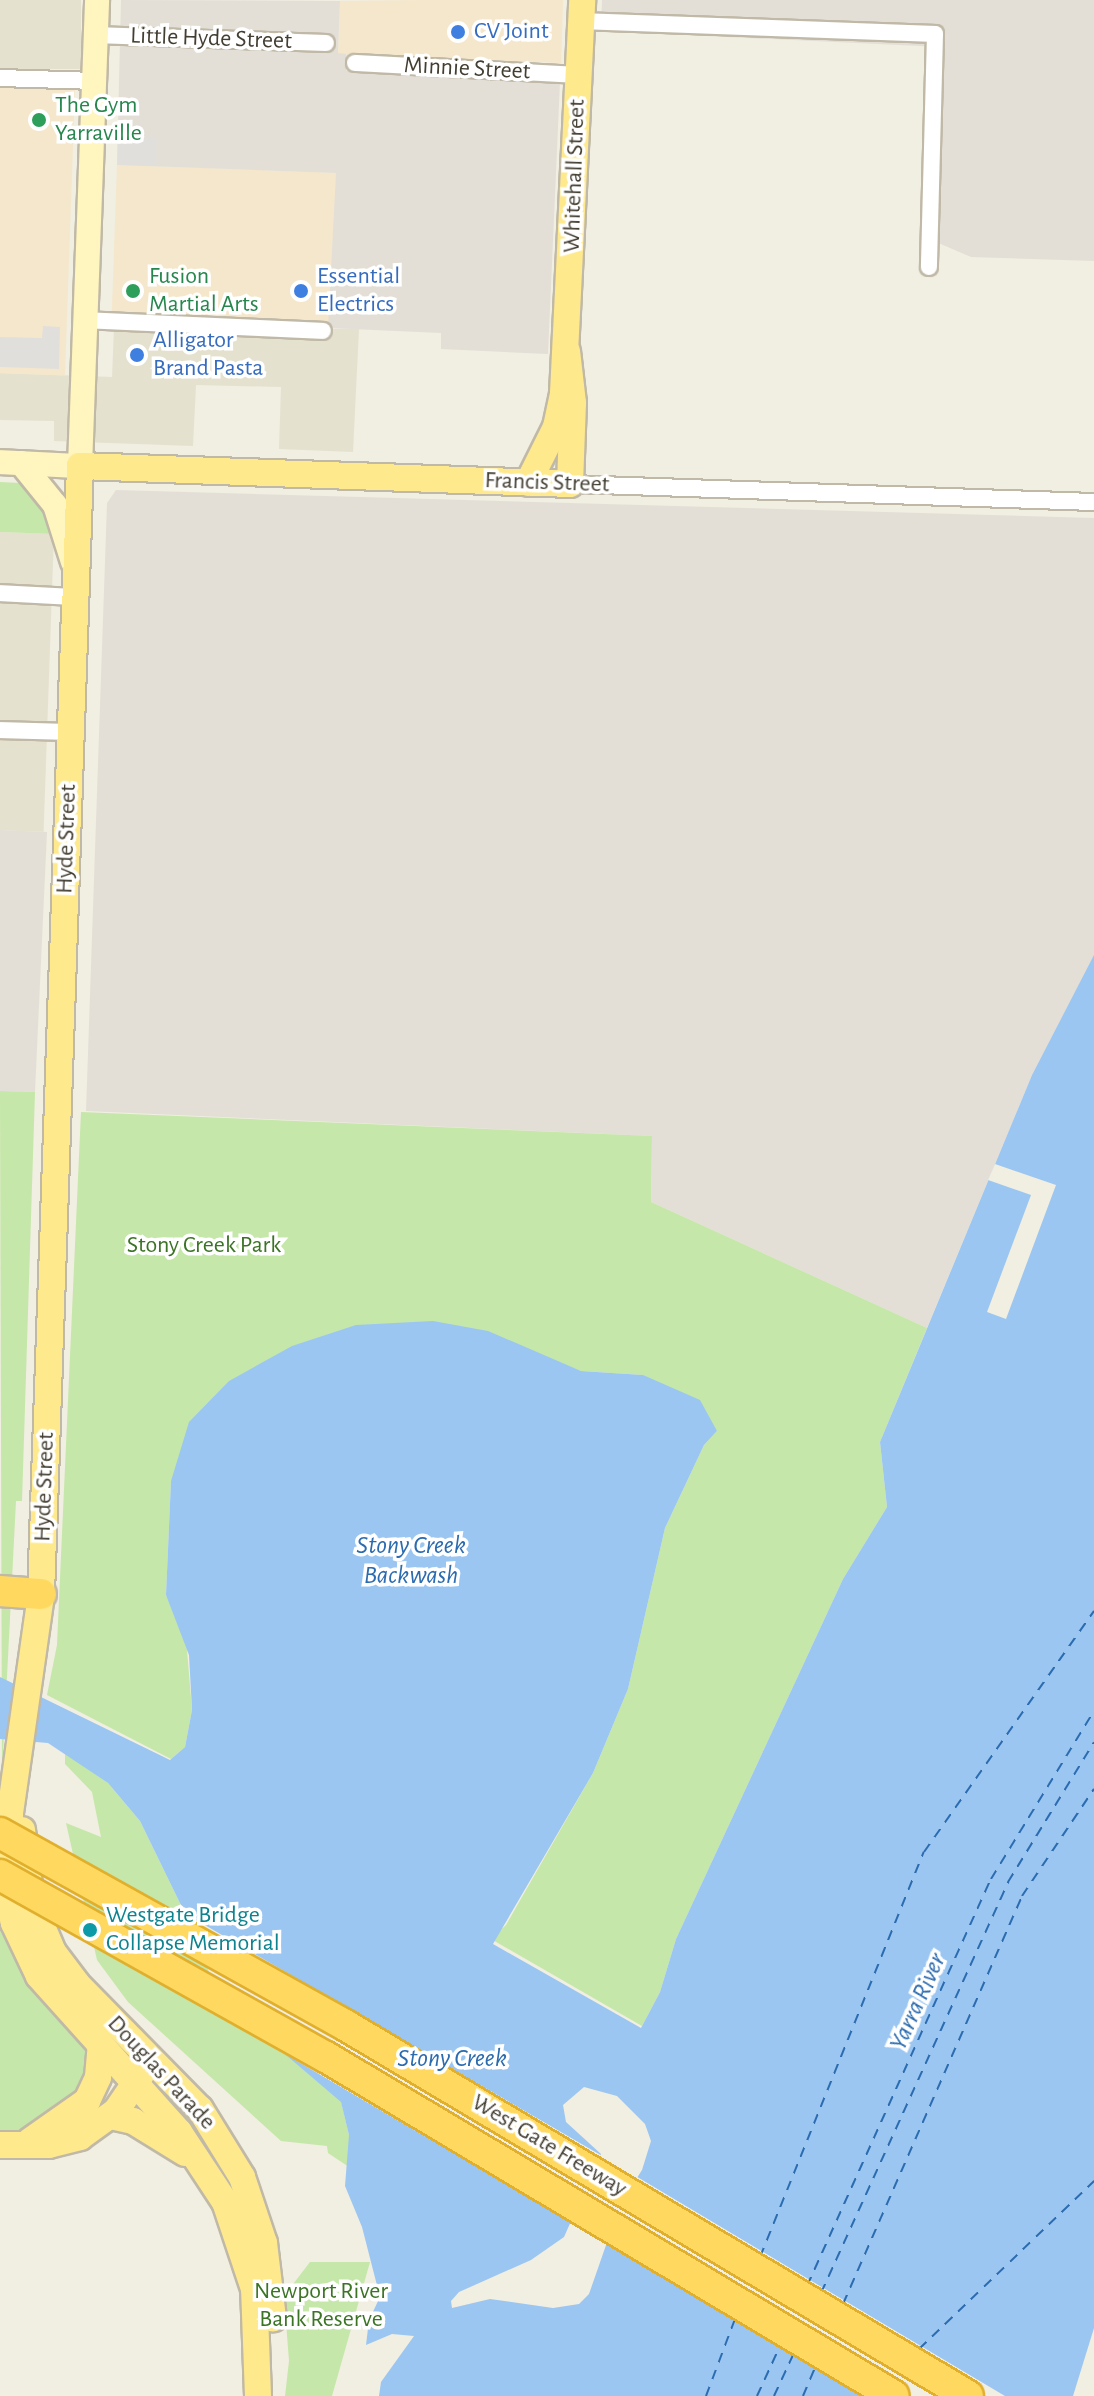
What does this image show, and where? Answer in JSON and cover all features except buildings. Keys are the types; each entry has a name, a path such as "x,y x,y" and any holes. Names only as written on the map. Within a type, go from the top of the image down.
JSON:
{"highway":[{"path":"0,1591 41,1594"},
{"name":"West Gate Freeway","path":"0,1833 345,2025 968,2396"},
{"name":"West Gate Freeway","path":"0,1875 326,2057 894,2396"}],"main road":[{"name":"Whitehall Street","path":"528,483 556,427 567,351 582,10"},
{"name":"Whitehall Street","path":"567,351 573,403 570,484"},
{"name":"Francis Street","path":"80,466 570,484"},
{"name":"Hyde Street","path":"31,1678 41,1594 80,466"},
{"name":"Douglas Parade","path":"31,1678 5,1860 14,1923 39,1976 191,2146 217,2187 251,2273 258,2329 258,2396"},
{"name":"Douglas Parade","path":"21,1753 24,1865 42,1931 76,1983 217,2131 258,2219 273,2307 264,2396"},
{"path":"15,2144 87,2101 98,2077 101,2045"},
{"path":"15,2144 87,2116 150,2060"},
{"path":"15,2144 70,2141 111,2116 131,2078"},
{"path":"111,2116 127,2119 170,2142 217,2187"}],"street":[{"name":"Hyde Street","path":"80,466 97,0"},
{"path":"582,10 935,34 929,267"},
{"name":"Little Hyde Street","path":"95,35 326,43"},
{"name":"Minnie Street","path":"355,63 580,75"},
{"path":"0,78 94,81"},
{"path":"85,320 323,331"},
{"path":"0,593 76,586 55,505 11,463"},
{"name":"Francis Street","path":"11,463 80,466"},
{"name":"Francis Street","path":"570,484 1094,502"},
{"path":"0,730 70,732"}],"shaded area":[{"path":"0,0 81,0 81,69 0,69"},
{"path":"121,0 340,1 338,53 346,54 346,71 560,82 548,354 441,349 441,333 328,328 336,173 117,165"},
{"path":"563,0 561,63 338,54 340,1"},
{"path":"602,0 1094,0 1094,261 971,257 936,242 941,47 601,31"},
{"path":"0,86 75,89 65,375 0,373"},
{"path":"118,137 157,138 157,166 118,165"},
{"path":"117,165 337,173 331,336 111,328"},
{"path":"43,326 60,327 59,369 0,367 0,337 42,338"},
{"path":"114,328 359,329 353,452 279,449 281,387 196,385 193,446 54,441 54,421 0,420 0,373 112,377"},
{"path":"116,490 1094,518 1094,956 1032,1075 927,1328 651,1202 652,1136 86,1111 107,503"},
{"path":"0,532 54,534 44,832 0,830"},
{"path":"0,830 47,832 35,1092 0,1091"}],"green space":[{"path":"0,482 20,483 38,498 54,534 0,532"},
{"path":"0,1091 35,1092 22,1501 16,1501 2,1774"},
{"name":"Stony Creek Park","path":"81,1112 652,1136 651,1202 927,1328 880,1442 887,1507 843,1579 676,1939 660,1992 642,2026 491,1939 506,1925 593,1773 628,1689 665,1528 704,1445 717,1431 643,1375 581,1371 535,1354 171,1481 166,1595 186,1638 192,1710 185,1747 171,1759 47,1695 57,1645"},
{"path":"65,1753 108,1783 140,1821 231,2008 341,2101 349,2135 349,2167 328,2153 327,2146 281,2141 128,2002 97,1960 66,1823 101,1837 92,1792 65,1764"},
{"path":"0,1931 36,1990 88,2047 94,2062 80,2095 41,2124 10,2133 0,2133"},
{"name":"Newport River Bank Reserve","path":"310,2262 370,2262 332,2396 285,2396 289,2361 284,2296"}],"water":[{"path":"1094,955 1094,2328 1073,2396 379,2396 381,2382 414,2336 392,2334 366,2345 369,2320 380,2297 362,2227 345,2186 349,2135 341,2102 231,2008 140,1821 108,1783 48,1743 0,1739 0,1677 170,1760 185,1747 192,1710 189,1655 166,1595 171,1481 189,1422 229,1381 292,1346 356,1325 433,1321 488,1331 581,1371 643,1375 700,1400 717,1431 704,1445 665,1528 628,1689 593,1773 493,1944 641,2028 660,1992 676,1939 843,1579 887,1507 880,1442 1032,1075","holes":["584,2087 617,2096 645,2124 651,2141 642,2170 620,2205 589,2294 579,2304 553,2308 490,2299 452,2308 451,2301 459,2292 531,2260 564,2237 601,2154 566,2122 563,2105"]}],"pier":[{"path":"995,1164 1056,1185 1006,1319 987,1312 1031,1195 988,1180"},
{"path":"179,1910 604,2157 574,2224 261,2040 228,2011"},
{"path":"634,2175 1005,2396 861,2396 604,2242 616,2204"}],"ferry route":[{"path":"760,2257 924,1852 1094,1611"},
{"path":"807,2286 991,1879 1094,1711"},
{"path":"821,2293 1008,1882 1094,1742"},
{"path":"843,2304 1022,1896 1094,1789"},
{"path":"919,2349 1094,2181"},
{"path":"706,2396 735,2319"},
{"path":"757,2396 780,2346"},
{"path":"774,2396 794,2353"},
{"path":"803,2396 816,2365"}],"place":[{"name":"CV Joint","path":"458,32"},
{"name":"The Gym Yarraville","path":"39,120"},
{"name":"Fusion Martial Arts","path":"133,291"},
{"name":"Essential Electrics","path":"301,291"},
{"name":"Alligator Brand Pasta","path":"137,355"},
{"name":"Westgate Bridge Collapse Memorial","path":"90,1930"}],"water label":[{"name":"Stony Creek Backwash","path":"411,1561"},
{"name":"Yarra River","path":"918,2002"},
{"name":"Stony Creek","path":"452,2059"}]}
